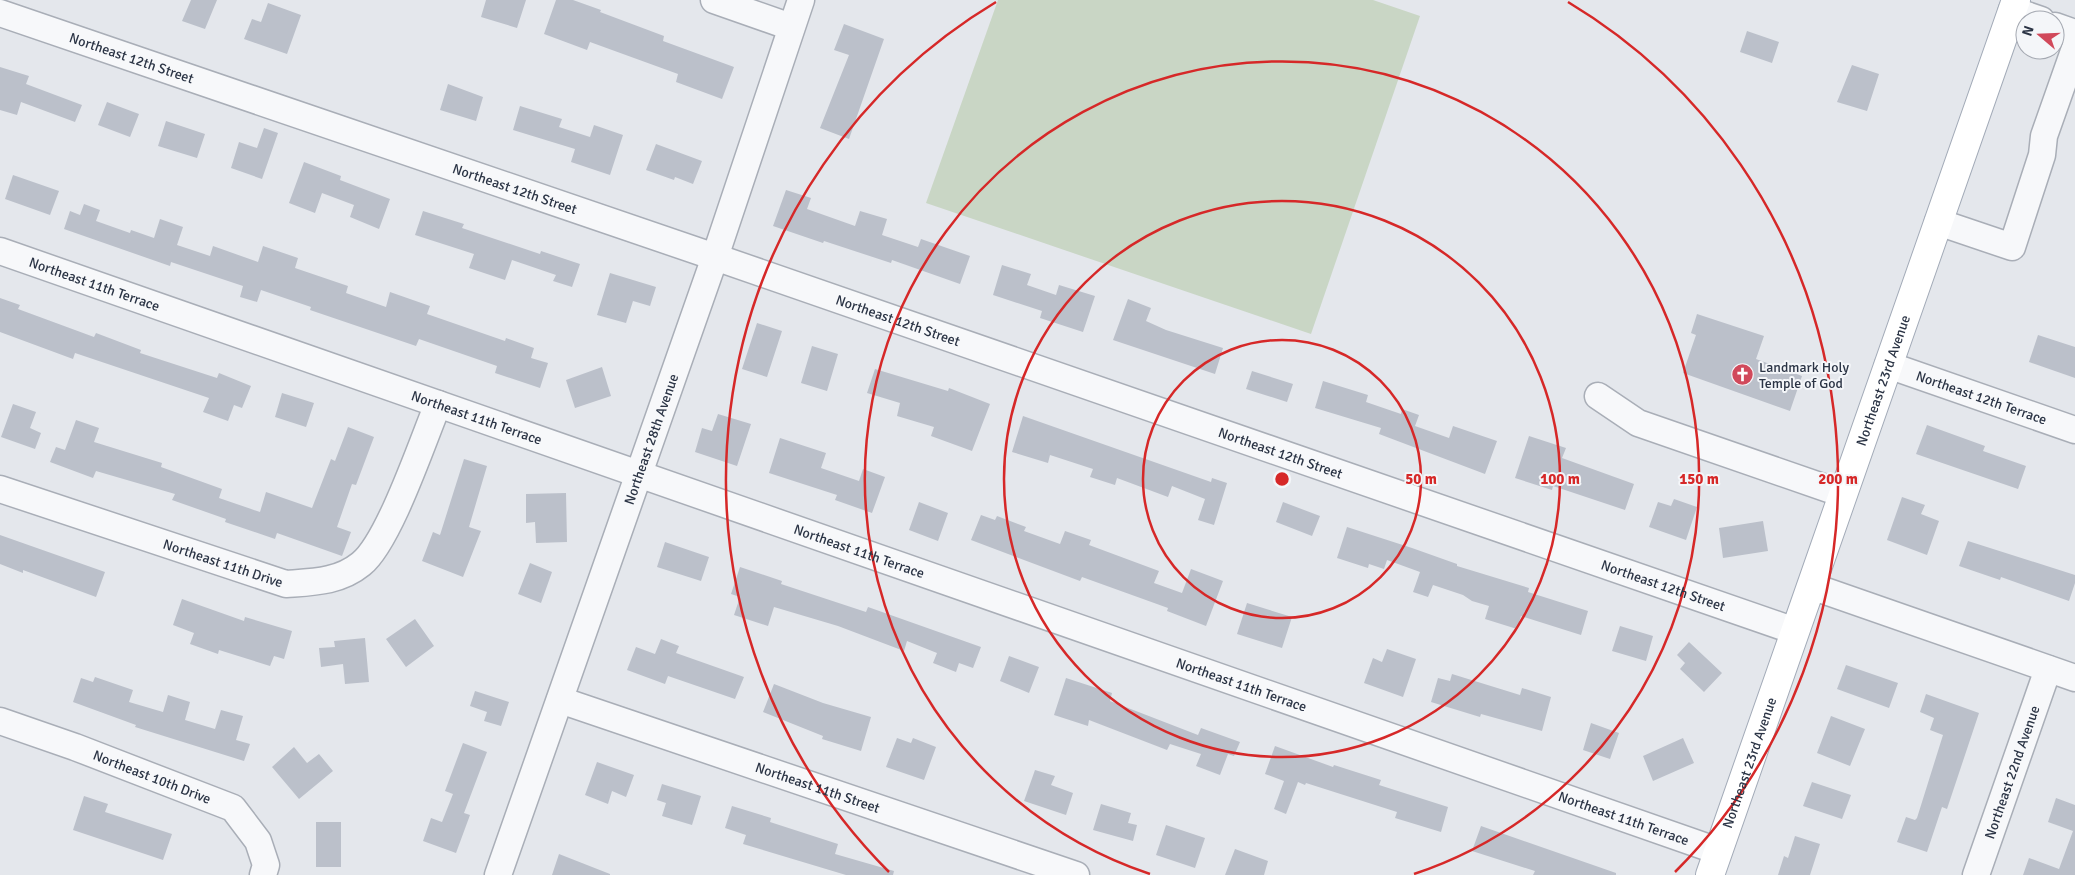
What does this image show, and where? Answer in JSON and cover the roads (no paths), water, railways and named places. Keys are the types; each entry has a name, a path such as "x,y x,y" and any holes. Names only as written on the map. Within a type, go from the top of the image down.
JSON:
{"main road":[{"name":"Northeast 23rd Avenue","path":"1714,863 2014,5"}],"street":[{"path":"714,0 791,28"},
{"name":"Northeast 28th Avenue","path":"498,875 715,257 801,0"},
{"name":"Northeast 12th Street","path":"0,13 715,257 1795,631"},
{"path":"1938,222 2012,247 2042,155 2044,136 2075,48"},
{"name":"Northeast 11th Terrace","path":"0,251 638,474 1714,863"},
{"name":"Northeast 12th Terrace","path":"1888,365 2075,430"},
{"path":"1598,396 1638,423 1843,494"},
{"name":"Northeast 11th Drive","path":"0,489 286,584 329,581 362,564 384,536 438,404"},
{"path":"1811,586 2075,678"},
{"name":"Northeast 22nd Avenue","path":"1976,875 2048,669"},
{"name":"Northeast 11th Street","path":"560,700 1076,875"},
{"name":"Northeast 10th Drive","path":"0,721 75,747 233,808 258,841 266,865 263,875"}],"place":[{"name":"Landmark Holy Temple of God","path":"1743,375"}]}
